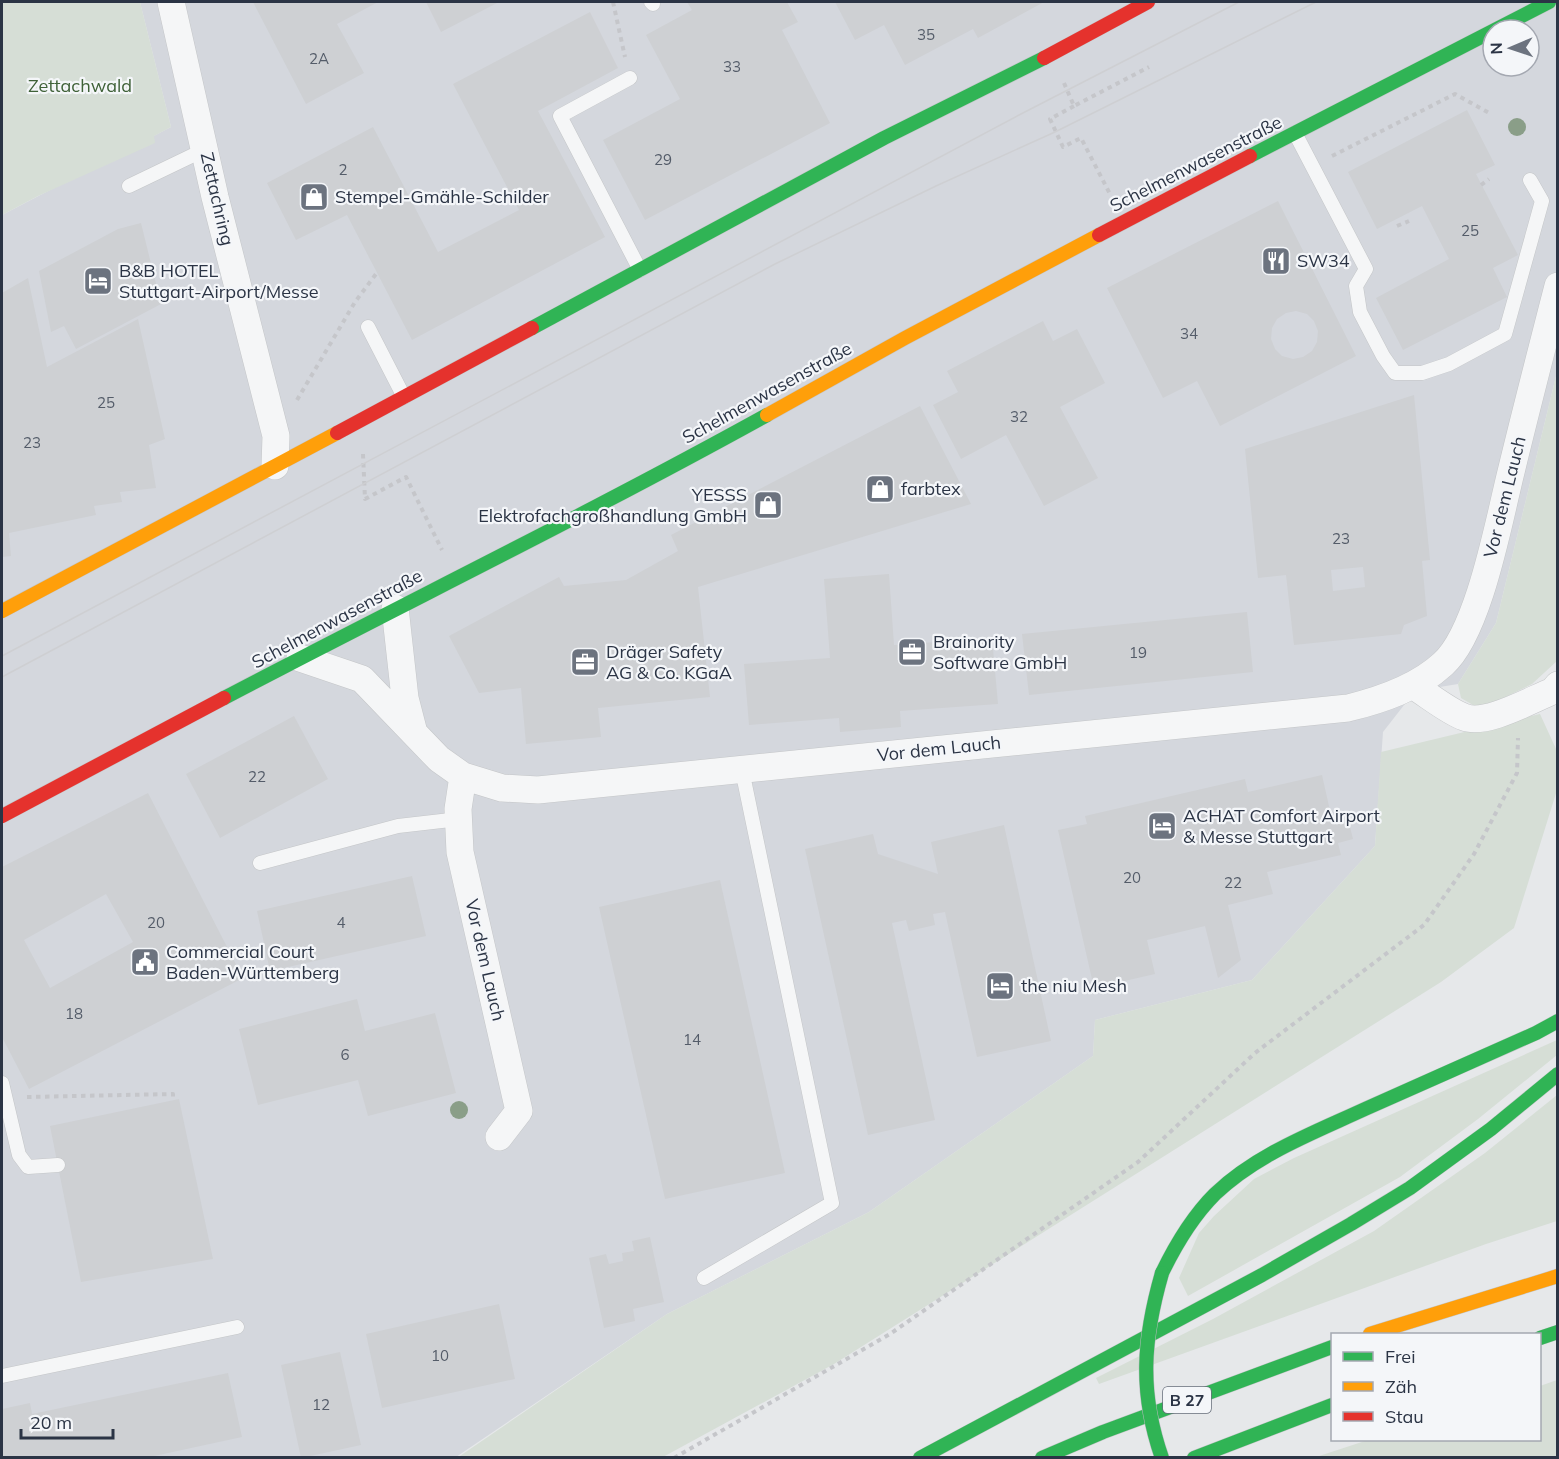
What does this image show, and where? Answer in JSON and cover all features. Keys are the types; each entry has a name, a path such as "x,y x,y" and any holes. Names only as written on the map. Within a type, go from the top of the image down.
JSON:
{"main road":[{"path":"2,611 884,138 1024,69 1148,2"},
{"name":"Schelmenwasenstraße","path":"2,816 395,608 558,527 1124,222 1549,2"},
{"path":"1162,1458 1154,1438 1148,1411 1144,1351 1161,1273 1175,1245 1195,1214 1224,1184 1260,1158 1557,1021"},
{"path":"920,1458 1262,1275 1351,1224 1419,1181 1491,1129 1557,1074"},
{"path":"1377,1333 1557,1276"},
{"path":"1541,1337 1557,1332"},
{"name":"B 27","path":"1042,1458 1114,1428 1331,1347"},
{"path":"1194,1458 1331,1405"}],"street":[{"name":"Zettachring","path":"171,2 215,196 276,436 274,466"},
{"name":"Vor dem Lauch","path":"300,658 362,679 439,759 463,776 502,788 538,790 1348,708 1381,700 1412,685 1444,664 1465,635 1485,576 1557,286"},
{"name":"Vor dem Lauch","path":"395,608 405,698 413,731"},
{"path":"1412,685 1465,718 1479,719 1494,716 1553,690 1557,685"},
{"name":"Vor dem Lauch","path":"463,776 459,819 460,852 519,1111 499,1137"}],"lane":[{"path":"630,78 560,116 640,270"},
{"path":"1295,133 1366,269 1356,286 1360,312 1383,356 1395,373 1422,373 1449,364 1504,334 1542,201 1530,180"},
{"path":"129,186 206,149"},
{"path":"368,327 404,397"},
{"path":"704,1278 832,1203 742,770"},
{"path":"260,863 398,826 459,819"},
{"path":"2,1083 19,1155 28,1167 58,1165"},
{"path":"2,1376 237,1327"}],"path":[{"path":"613,2 630,78"},
{"path":"1124,222 1081,138 1063,147 1050,119 1149,67"},
{"path":"1063,80 1074,106"},
{"path":"1312,166 1455,94 1491,114"},
{"path":"1482,185 1489,179"},
{"path":"1397,226 1409,221"},
{"path":"276,436 355,302 376,274"},
{"path":"337,433 346,456 363,446 365,499 406,477 424,518 456,578"},
{"path":"675,1458 890,1334 1129,1168 1255,1053 1424,924 1474,854 1517,773 1519,705"},
{"path":"5,1098 173,1094 173,1100"}],"shaded area":[{"path":"140,2 1557,2 1557,372 1496,623 1458,684 1415,691 1383,732 1375,846 1252,980 1095,1020 1093,1056 869,1212 667,1314 456,1457 2,1458 2,215 171,127"}],"green space":[{"name":"Zettachwald","path":"2,2 140,2 171,127 154,136 155,143 38,196 2,215"},
{"path":"1557,372 1557,661 1532,684 1487,706 1473,705 1461,698 1458,684 1496,623"},
{"path":"1540,714 1557,751 1557,790 1514,928 1441,982 834,1364 663,1457 457,1458 667,1314 869,1212 1093,1056 1095,1020 1252,980 1375,846 1381,752"},
{"path":"1557,1040 1557,1055 1478,1119 1400,1177 1188,1296 1179,1278 1199,1233 1254,1179 1294,1158"},
{"path":"1557,1095 1557,1221 1486,1244 1099,1384 1096,1378 1213,1319 1374,1231 1485,1153"},
{"path":"1557,1380 1557,1457 1316,1457 1365,1441 1541,1441 1541,1386"}],"building":[{"path":"253,2 378,2 337,24 364,73 306,104"},
{"path":"426,2 499,2 441,32"},
{"path":"687,2 787,2 798,22 782,30 830,123 645,220 603,140 680,99 646,35 692,10"},
{"path":"835,2 1044,2 978,38 973,29 905,65 884,25 855,40"},
{"path":"590,12 618,68 538,111 605,237 412,340 347,215 296,240 267,183 373,127 438,252 519,210 453,84"},
{"path":"1467,110 1495,165 1476,174 1518,255 1493,268 1507,297 1403,350 1376,298 1449,259 1422,206 1377,229 1348,172"},
{"path":"1278,201 1356,356 1220,426 1197,381 1163,398 1107,288","holes":["1296,311 1307,314 1314,321 1318,331 1317,342 1312,351 1303,357 1293,359 1282,356 1275,349 1271,339 1272,328 1277,319 1286,313"]},
{"name":"B&B HOTEL Stuttgart-Airport/Messe","path":"141,223 161,304 76,349 64,326 51,332 39,271 118,229"},
{"path":"28,278 47,367 138,319 165,439 149,445 156,488 120,492 122,502 94,506 96,515 9,533 11,556 2,557 2,293"},
{"path":"1043,321 1053,341 1077,329 1105,383 1060,407 1098,478 1044,506 1006,435 961,459 933,405 958,392 947,371"},
{"path":"1414,395 1430,560 1422,561 1427,616 1404,625 1401,634 1294,645 1286,575 1258,578 1245,449","holes":["1363,567 1365,587 1333,591 1331,570"]},
{"path":"920,406 971,504 698,587 710,697 598,708 601,737 526,744 521,688 479,693 449,636 559,577 564,586 626,580 678,551 671,535"},
{"name":"Brainority Software GmbH","path":"889,574 894,645 992,638 998,704 900,711 901,727 840,732 839,718 749,725 744,664 830,658 824,579"},
{"path":"1247,612 1253,672 1029,695 1022,634"},
{"path":"294,716 328,779 220,838 186,774"},
{"path":"1322,775 1331,815 1346,811 1353,839 1338,843 1341,855 1267,872 1273,894 1228,905 1241,960 1218,978 1205,926 1147,940 1155,974 1094,988 1058,830 1087,824 1085,816 1245,779 1248,792"},
{"path":"148,793 243,978 29,1089 2,1037 2,867","holes":["106,894 133,942 50,988 24,940"]},
{"name":"the niu Mesh","path":"1004,825 1051,1041 977,1057 945,912 933,914 935,925 909,931 906,920 892,923 935,1120 868,1135 805,849 873,834 878,854 938,874 931,842"},
{"path":"412,876 426,936 270,971 257,911"},
{"path":"720,880 785,1173 665,1199 599,907"},
{"path":"357,999 365,1031 435,1013 456,1093 368,1116 358,1080 258,1105 239,1029"},
{"path":"179,1099 213,1259 81,1282 50,1126"},
{"path":"650,1237 664,1302 633,1309 635,1321 604,1328 589,1258 606,1254 609,1264 623,1261 622,1253 634,1251 632,1241"},
{"path":"499,1304 515,1379 382,1408 366,1334"},
{"path":"340,1352 361,1445 301,1458 281,1365"},
{"path":"228,1373 242,1437 145,1458 2,1458 2,1409 30,1403 32,1414"}],"tram line":[{"path":"2,656 1019,115 1239,2"},
{"path":"2,677 775,264 936,186 1055,132 1316,2"}],"traffic: fast":[{"path":"1250,156 1549,2"},
{"path":"532,328 884,138 1044,58"},
{"path":"224,698 564,523 767,415"},
{"path":"1162,1273 1179,1241 1199,1212 1215,1194 1249,1167 1306,1136 1558,1021"},
{"path":"920,1458 1262,1275 1351,1224 1410,1188 1491,1129 1558,1074"},
{"path":"1162,1273 1151,1320 1146,1366 1150,1411 1162,1458"},
{"path":"1541,1338 1558,1332"},
{"path":"1042,1458 1103,1432 1331,1347"},
{"path":"1194,1458 1331,1405"}],"traffic: slow":[{"path":"767,415 905,338 1099,235"},
{"path":"2,611 337,433"},
{"path":"1373,1333 1558,1276"}],"traffic: jam":[{"path":"1044,58 1148,2"},
{"path":"1099,235 1250,156"},
{"path":"337,433 532,328"},
{"path":"2,816 224,698"}],"place":[{"name":"Stempel-Gmähle-Schilder","path":"314,197"},
{"name":"SW34","path":"1276,261"},
{"name":"B&B HOTEL Stuttgart-Airport/Messe","path":"98,281"},
{"name":"farbtex","path":"880,489"},
{"name":"YESSS Elektrofachgroßhandlung GmbH","path":"768,505"},
{"name":"Brainority Software GmbH","path":"912,652"},
{"name":"Dräger Safety AG & Co. KGaA","path":"585,662"},
{"name":"ACHAT Comfort Airport & Messe Stuttgart","path":"1162,826"},
{"name":"Commercial Court Baden-Württemberg","path":"145,962"},
{"name":"the niu Mesh","path":"1000,986"}]}
